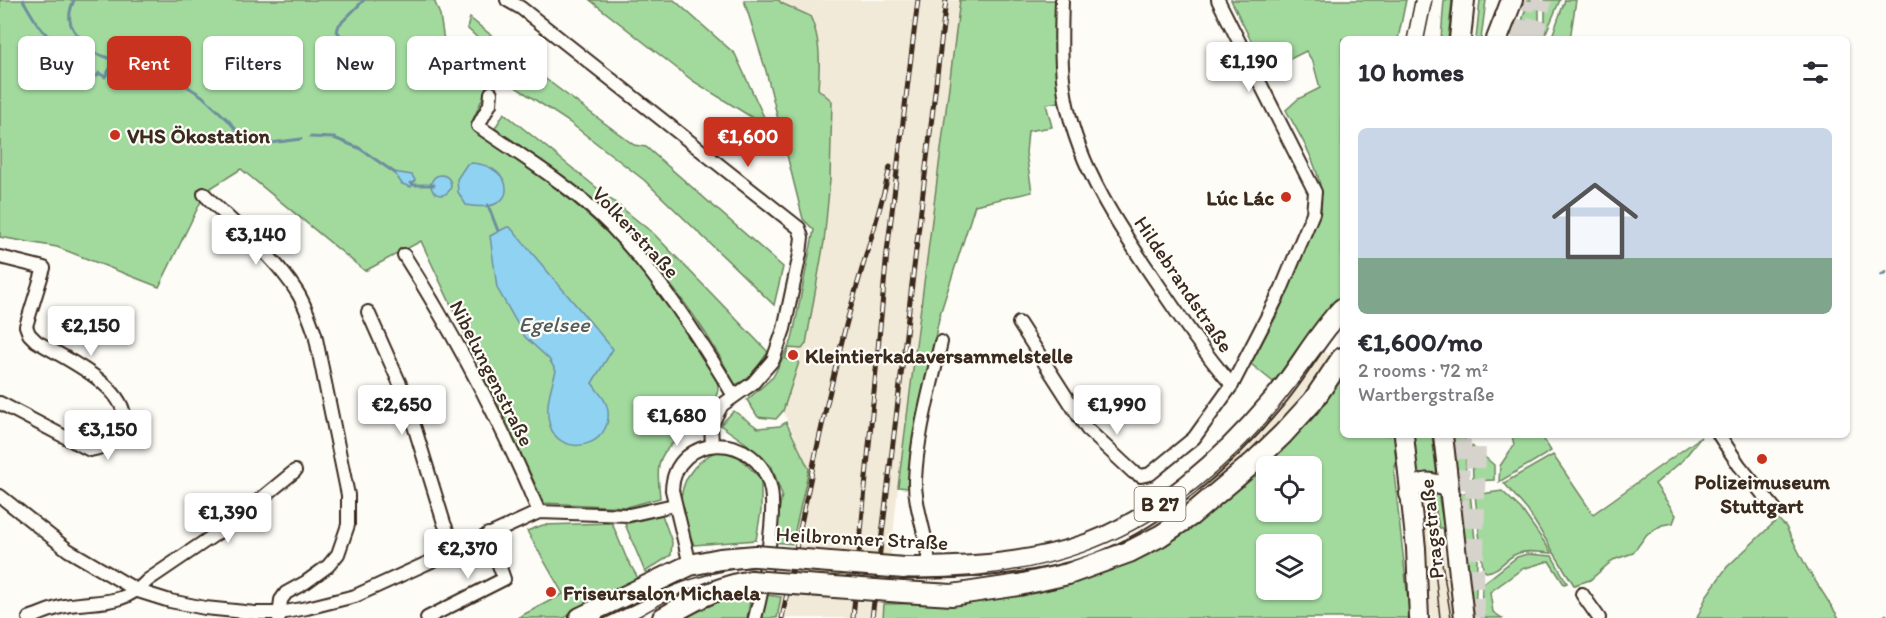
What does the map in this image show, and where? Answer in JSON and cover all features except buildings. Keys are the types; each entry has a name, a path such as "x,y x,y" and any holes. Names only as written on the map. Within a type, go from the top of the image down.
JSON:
{"main road":[{"path":"1460,36 1464,0"},
{"path":"1497,36 1498,0"},
{"path":"1498,36 1512,0"},
{"name":"Heilbronner Straße","path":"580,618 690,565 720,559 756,556 904,568 944,568 1017,562 1065,551 1107,536 1176,493 1224,453 1272,402 1340,312"},
{"path":"1320,337 1330,338 1340,349"},
{"name":"B 27","path":"663,618 705,594 730,585 751,581 952,595 1019,585 1068,574 1129,552 1160,536 1190,516 1254,462 1313,401 1340,361"},
{"name":"Pragstraße","path":"1404,438 1416,548 1419,618"},
{"name":"Pragstraße","path":"1443,438 1464,618"},
{"path":"1409,494 1415,486 1422,483 1431,482 1449,488"}],"street":[{"path":"507,0 521,8 799,228 802,237 800,254 784,329 773,360 753,383 722,405 711,425 712,445"},
{"name":"Hildebrandstraße","path":"1062,0 1063,77 1066,101 1078,144 1095,183 1152,276 1204,354 1232,385 1281,290 1313,213 1315,192 1218,0"},
{"name":"Volkerstraße","path":"491,93 490,104 478,126 569,189 610,225 663,287 734,396"},
{"path":"204,194 279,267 298,293 315,334 348,495 348,525 338,554 321,572 286,593 281,600 280,615"},
{"name":"Nibelungenstraße","path":"404,255 459,348 539,512"},
{"path":"0,257 44,268 26,326 29,334 36,341 98,378 120,401 124,415 112,440 99,449 90,450 0,403"},
{"path":"368,312 404,393 444,523 455,549"},
{"path":"1018,323 1087,429 1133,472 1141,476 1150,474 1159,468 1194,438 1232,385"},
{"path":"929,568 927,543 915,481 921,432 941,342"},
{"path":"1721,438 1739,465 1775,508"},
{"path":"690,565 674,505 672,479 677,468 688,457 712,445 727,445 741,449 753,456 761,466 771,490 773,509 755,618"},
{"path":"29,618 63,606 120,600 138,591 147,580 229,525 294,471"},
{"path":"0,496 68,550 138,591 170,601 222,610 280,615 355,596 539,512 629,514 674,505"},
{"path":"427,618 504,579 488,534"},
{"path":"1582,594 1599,618"}],"shaded area":[{"path":"779,0 960,0 891,556 850,551 844,600 884,604 883,618 777,618 809,469 783,411 799,363 785,359 789,347 802,349 824,242 818,89 820,59 810,16"},
{"path":"1321,349 1331,357 1268,437 1241,464 1156,532 1028,578 1023,566 1175,502"},
{"path":"1430,492 1438,518 1456,618 1431,618 1422,514 1418,496"}],"green space":[{"path":"0,0 434,0 440,15 443,36 407,36 407,90 486,90 471,124 589,215 651,279 715,375 717,395 696,422 669,447 661,458 658,475 660,498 627,507 544,503 421,241 365,271 241,169 206,191 159,287 57,247 0,237"},
{"path":"590,0 674,0 735,54 769,128 693,81"},
{"path":"744,0 779,0 810,16 818,43 818,89 832,101 830,180 824,242 806,344 802,349 789,348 785,359 799,362 783,411 776,419 758,417 747,400 773,377 792,340 814,230 803,219 766,71"},
{"path":"960,0 1057,0 1059,102 1046,104 1052,127 1028,131 1026,153 1032,192 975,205 940,314 920,407 909,488 898,487"},
{"path":"1231,0 1406,0 1399,36 1340,36 1340,300 1277,385 1251,364 1278,313 1321,210 1320,183 1316,171 1306,146 1286,110 1298,99 1320,88 1313,62 1306,51 1266,71"},
{"path":"1444,0 1452,0 1448,36 1441,36"},
{"path":"1480,0 1486,0 1481,36 1476,36"},
{"path":"1528,0 1539,0 1539,36 1518,36"},
{"path":"1545,0 1560,0 1545,35"},
{"path":"1565,0 1576,0 1570,36 1552,36"},
{"path":"470,18 492,36 476,36 467,28"},
{"path":"547,80 634,145 646,147 783,267 774,305 644,180 569,122 520,90 547,90"},
{"path":"504,113 654,234 768,352 750,378 735,385 704,330 645,255 577,189 495,128"},
{"path":"1340,380 1340,438 1394,438 1396,462 1394,473 1410,618 883,618 884,604 964,603 1021,593 1132,560 1256,460 1256,522 1322,522 1322,456 1261,456 1312,415"},
{"path":"734,411 758,428 780,426 786,422 809,469 792,544 773,542 782,495 772,467 747,444 720,425"},
{"path":"1410,438 1432,438 1437,477 1415,480"},
{"path":"1449,438 1465,438 1466,482 1456,482"},
{"path":"1513,438 1543,438 1551,451 1499,482 1500,466 1514,445"},
{"path":"1700,438 1682,461 1655,484 1676,515 1673,523 1662,525 1647,534 1633,553 1613,560 1590,580 1574,585 1528,511 1504,483 1553,455 1593,514"},
{"path":"1472,446 1494,465 1494,480 1473,481"},
{"path":"719,450 739,457 761,479 761,511 756,540 694,545 682,514 684,484 701,461"},
{"path":"1423,487 1438,493 1444,528 1439,528 1432,492 1419,494 1427,581 1425,581 1416,493"},
{"path":"1502,491 1521,509 1552,553 1529,551 1520,553 1486,572 1483,569 1475,495"},
{"path":"1470,492 1477,560 1475,618 1472,618 1458,494"},
{"path":"662,515 672,542 671,555 645,572 625,524"},
{"path":"1778,519 1786,527 1807,568 1839,618 1697,618 1707,595 1727,567"},
{"path":"612,523 626,557 639,580 564,618 517,618 563,594 527,531 543,525"},
{"path":"1527,554 1552,556 1567,583 1564,584 1549,561 1522,569 1490,592 1493,612 1502,618 1481,618 1484,583 1517,557"},
{"path":"739,593 751,595 747,618 685,618 681,614 706,601"},
{"path":"766,595 781,597 777,618 760,618"}],"water":[{"path":"467,164 487,166 497,172 504,181 506,189 504,197 496,204 466,205 458,192 457,179"},
{"path":"394,172 412,175 415,180 411,187 402,184"},
{"path":"441,175 448,178 451,185 448,192 441,195 434,192 431,185 434,178"},
{"name":"Egelsee","path":"510,227 613,349 592,383 606,403 607,423 602,433 585,444 564,443 550,426 548,405 556,371 549,359 525,337 497,288 490,236"}],"waterway":[{"path":"23,0 40,27 54,41 67,47 108,58 137,79 152,80 154,77 182,83 202,96 228,120 242,137 263,144 301,139"},
{"path":"74,0 70,22 78,36"},
{"path":"341,36 337,31 339,25 364,0"},
{"path":"97,76 99,73 105,77 107,74"},
{"path":"310,137 334,138 359,148 395,173"},
{"path":"411,183 434,185"},
{"path":"488,205 498,231"},
{"path":"1881,275 1886,272"},
{"path":"1883,618 1886,615"}],"tunnel":[{"path":"1518,36 1526,0"},
{"path":"1534,36 1542,0"},
{"path":"1458,519 1461,438"},
{"path":"1475,618 1476,438"}],"tram line":[{"path":"1408,36 1415,0"},
{"path":"1425,36 1432,0"},
{"path":"602,618 666,589 730,569 778,566 889,577 953,577 998,573 1042,565 1084,552 1124,535 1162,513 1199,487 1259,431 1322,351"},
{"path":"1428,492 1451,618"},
{"path":"1435,570 1440,618"},
{"path":"636,618 682,593 711,581"}],"railway":[{"path":"853,618 887,252 918,0"},
{"path":"872,618 946,0"},
{"path":"782,618 835,369 890,167"}],"place":[{"name":"VHS Ökostation","path":"115,135"},
{"name":"Lúc Lác","path":"1286,197"},
{"name":"Kleintierkadaversammelstelle","path":"793,355"},
{"name":"Polizeimuseum Stuttgart","path":"1762,459"},
{"name":"Friseursalon Michaela","path":"551,592"}]}
